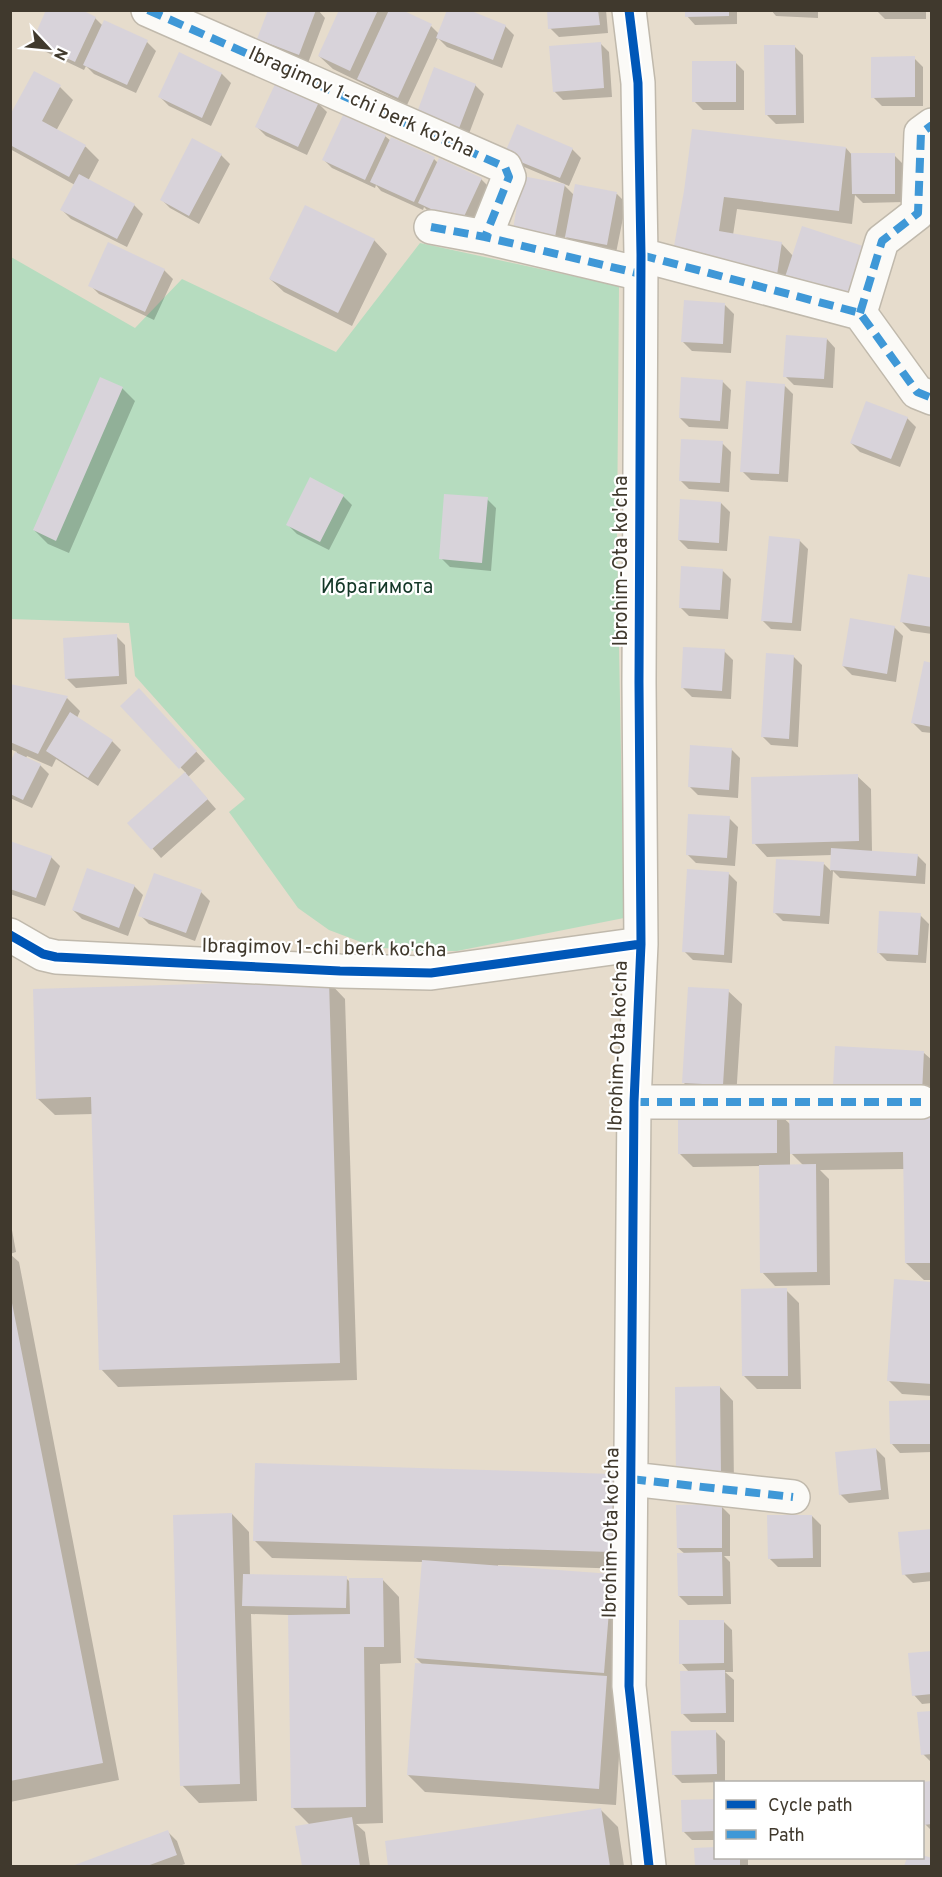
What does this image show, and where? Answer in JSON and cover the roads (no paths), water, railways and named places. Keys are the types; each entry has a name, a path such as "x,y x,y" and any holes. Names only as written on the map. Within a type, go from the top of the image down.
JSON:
{"street":[{"name":"Ibragimov 1-chi berk ko'cha","path":"148,10 505,167 509,177 485,237"},
{"name":"Ibrohim-Ota ko'cha","path":"629,10 638,83 641,264 639,682 641,944 634,1102 628,1686 649,1866"},
{"path":"860,313 882,241 918,213 921,134 932,125"},
{"path":"431,226 641,264 860,313 917,392 932,398"},
{"name":"Ibragimov 1-chi berk ko'cha","path":"10,935 42,954 56,957 340,971 431,973 641,944"},
{"path":"634,1102 921,1102"},
{"path":"631,1479 793,1497"}],"park label":[{"name":"Ибрагимота","path":"377,588"}]}
